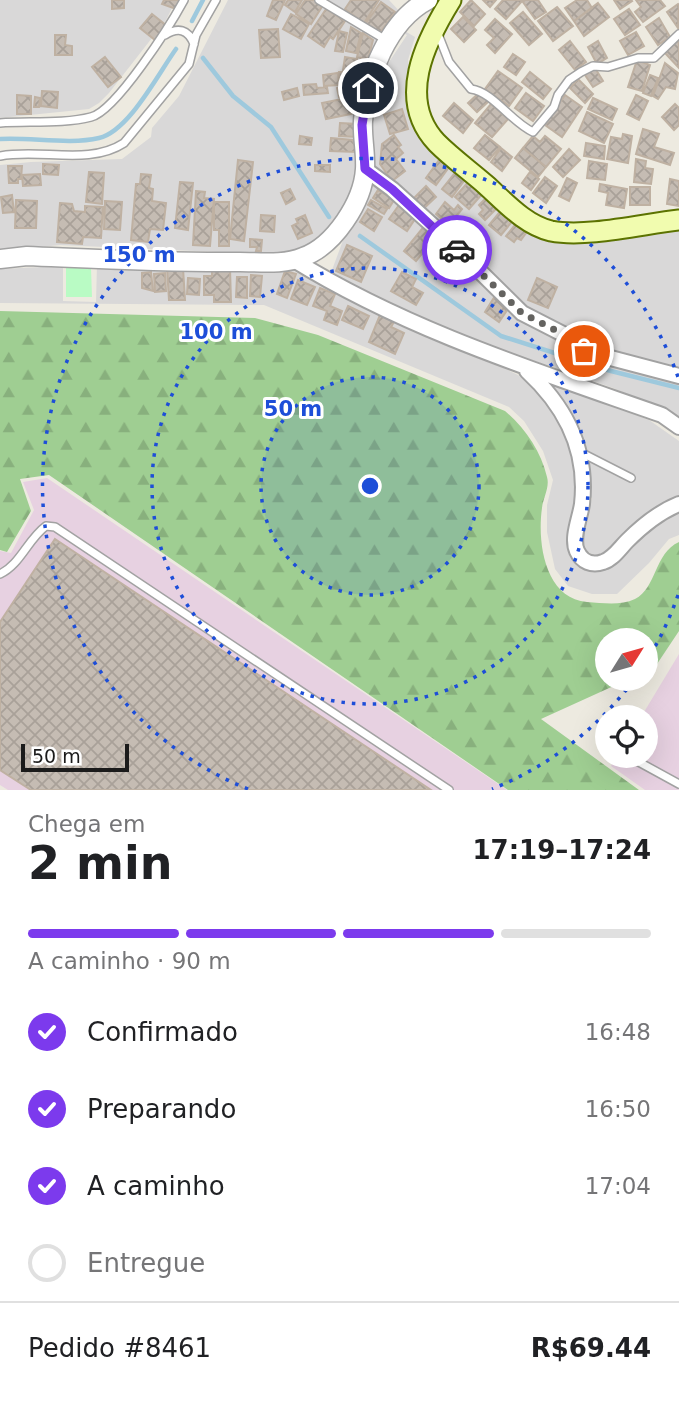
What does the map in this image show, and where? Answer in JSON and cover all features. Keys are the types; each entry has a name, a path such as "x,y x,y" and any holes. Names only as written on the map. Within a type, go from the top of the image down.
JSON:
{"main road":[{"path":"451,0 435,27 420,62 417,88 420,115 437,142 520,215 539,227 566,233 679,220"}],"street":[{"path":"0,259 27,256 222,262 294,260 313,252 335,233 360,191 365,169 362,125 372,75 386,41 423,1"},
{"path":"365,169 392,189 442,234 522,313 563,334 584,351 679,376"},
{"path":"294,260 376,307 520,365 662,415 679,427"},
{"path":"520,365 542,385 559,406 572,429 580,452 582,502 575,544 583,560 592,564 609,560 643,526 679,504"}],"lane":[{"path":"0,123 79,118 98,114 110,104 163,36 184,0"},
{"path":"0,156 93,154 118,147 130,137 189,64 196,35 216,0"},
{"path":"318,0 386,41"},
{"path":"435,27 449,62 471,89 481,90 533,132 554,107 569,80 580,72 593,65 608,67 638,58 654,58 679,34"},
{"path":"163,36 173,30 183,30 194,45"},
{"path":"580,452 631,478"},
{"path":"0,574 9,570 37,533 46,526 55,527 449,790"},
{"path":"650,768 679,784"}],"shaded area":[{"path":"0,0 176,0 166,20 99,103 89,109 0,118"},
{"path":"228,0 389,0 401,13 391,23 415,37 408,60 414,108 526,223 679,225 679,420 656,406 613,388 442,329 334,276 332,270 348,227 377,86 385,68 407,35 388,25 379,40 357,182 337,219 323,236 312,243 298,250 261,254 60,245 0,251 0,165 122,159 151,137 152,128 179,96"},
{"path":"97,265 287,268 448,341 518,375 544,397 559,418 575,454 578,496 569,546 573,558 581,568 595,571 608,568 619,560 622,551 634,539 679,510 679,535 669,539 617,594 592,594 568,586 555,569 547,532 547,505 553,480 543,451 524,421 509,407 264,305 0,303 0,269 63,266 63,301 96,302"},
{"path":"547,380 649,420 679,441 679,499 650,513 597,558 580,546 592,498 586,495 587,477 545,383"},
{"path":"47,478 507,790 8,790 0,785 0,551 11,553 34,510 23,482"},
{"path":"679,654 679,790 645,790 614,768 658,768 658,705 648,705"}],"green space":[{"path":"66,268 91,268 92,297 66,297"},
{"path":"0,311 255,318 318,335 505,411 531,441 541,458 548,481 543,504 541,537 547,567 553,580 562,591 587,602 629,601 648,587 665,554 679,542 679,631 658,662 658,628 595,628 595,691 603,691 541,719 595,758 595,768 609,768 639,790 508,790 49,475 20,479 31,511 7,552 0,550"}],"building":[{"path":"112,0 124,0 124,8 112,9"},
{"path":"164,0 180,0 176,9 162,4"},
{"path":"273,0 285,0 276,20 267,16"},
{"path":"288,0 302,0 295,12 285,5"},
{"path":"305,0 314,0 323,5 311,24 296,14"},
{"path":"351,0 379,0 364,23 345,9"},
{"path":"471,0 485,14 474,26 460,12"},
{"path":"483,0 496,0 490,7"},
{"path":"503,0 523,0 506,19 495,9"},
{"path":"538,0 546,12 535,19 523,2"},
{"path":"577,0 587,0 592,8 574,21 565,8"},
{"path":"614,0 631,0 632,1 620,9"},
{"path":"636,0 660,0 665,6 643,22 635,12 641,7"},
{"path":"381,2 395,12 380,33 366,23"},
{"path":"598,3 609,17 584,36 574,21"},
{"path":"679,5 678,28 667,12"},
{"path":"557,7 573,26 553,41 538,21"},
{"path":"326,9 345,21 324,47 308,36"},
{"path":"629,9 640,25 625,35 614,19"},
{"path":"523,12 542,34 529,45 510,23"},
{"path":"152,14 167,26 155,40 140,28"},
{"path":"291,14 309,24 301,39 283,29"},
{"path":"463,17 476,30 464,42 451,29"},
{"path":"659,18 670,37 658,45 646,27"},
{"path":"495,19 512,34 495,53 487,45 494,38 485,30"},
{"path":"351,27 361,33 356,53 346,51"},
{"path":"278,29 280,57 261,58 259,30"},
{"path":"339,31 347,33 343,52 335,51"},
{"path":"636,32 644,46 628,55 620,41"},
{"path":"363,33 373,40 368,60 357,57"},
{"path":"55,35 66,35 65,45 72,46 72,55 55,55"},
{"path":"570,41 586,62 575,70 559,50"},
{"path":"598,41 607,58 597,64 588,47"},
{"path":"677,41 679,43 679,68 665,53"},
{"path":"513,54 525,62 516,75 504,67"},
{"path":"105,57 121,77 108,87 92,67"},
{"path":"345,57 357,59 357,71 343,70"},
{"path":"637,60 650,65 642,91 628,87"},
{"path":"665,63 678,73 675,89 666,87 658,99 653,96"},
{"path":"595,68 603,81 593,87 585,75"},
{"path":"361,71 362,82 340,84 339,72"},
{"path":"498,71 522,88 509,106 485,89"},
{"path":"530,72 551,89 543,99 522,82"},
{"path":"338,73 339,85 324,86 323,75"},
{"path":"650,75 658,78 651,96 643,93"},
{"path":"578,79 593,94 585,103 570,88"},
{"path":"316,84 317,88 327,87 328,93 304,95 303,85"},
{"path":"357,84 359,93 339,97 337,88"},
{"path":"297,88 299,96 284,100 282,92"},
{"path":"42,91 58,92 57,108 41,106"},
{"path":"480,92 489,101 477,112 468,103"},
{"path":"526,93 544,106 533,121 515,108"},
{"path":"17,95 31,96 31,114 17,114"},
{"path":"565,95 582,107 562,137 545,125"},
{"path":"636,95 648,101 639,120 627,114"},
{"path":"35,97 40,98 39,107 34,107"},
{"path":"352,97 356,113 326,119 322,103"},
{"path":"593,98 617,109 612,120 588,109"},
{"path":"454,103 473,120 463,133 443,116"},
{"path":"491,104 508,119 492,137 475,123"},
{"path":"675,104 679,108 679,125 674,130 662,117"},
{"path":"402,109 408,129 390,134 384,115"},
{"path":"587,112 613,124 604,143 579,131"},
{"path":"340,123 358,124 357,137 339,136"},
{"path":"643,129 659,134 654,147 674,153 670,165 636,154"},
{"path":"623,134 632,136 628,163 607,159 611,137 622,139"},
{"path":"394,135 403,153 396,159 405,171 392,181 380,164 382,144"},
{"path":"485,135 500,147 489,160 474,148"},
{"path":"300,136 312,138 311,145 299,144"},
{"path":"533,136 540,142 545,136 561,149 546,167 523,148"},
{"path":"331,138 353,140 357,152 330,151"},
{"path":"586,143 605,146 604,159 584,156"},
{"path":"501,148 512,157 502,171 491,162"},
{"path":"523,148 546,167 538,177 515,158"},
{"path":"569,149 580,160 563,177 553,167"},
{"path":"442,156 452,163 436,185 426,178"},
{"path":"636,159 646,161 645,168 653,169 651,184 634,182"},
{"path":"238,160 253,162 244,241 230,239"},
{"path":"589,161 607,164 605,180 587,178"},
{"path":"43,164 59,165 58,175 43,174"},
{"path":"315,165 330,165 330,172 315,171"},
{"path":"8,166 22,166 18,183 9,183"},
{"path":"458,169 467,177 452,197 442,189"},
{"path":"89,172 104,173 102,204 86,202"},
{"path":"530,172 539,179 531,190 522,183"},
{"path":"40,174 41,185 23,186 22,175"},
{"path":"141,174 151,175 149,188 153,189 152,201 166,203 163,230 150,229 148,242 131,240 136,184 140,184"},
{"path":"545,177 557,186 546,203 533,193"},
{"path":"567,178 577,183 569,201 559,196"},
{"path":"670,179 679,181 679,206 667,204"},
{"path":"470,180 483,193 469,209 455,197"},
{"path":"180,182 193,183 188,230 175,228"},
{"path":"600,184 627,189 624,208 606,205 608,193 599,191"},
{"path":"426,186 436,197 422,210 412,200"},
{"path":"630,187 650,187 650,205 630,205"},
{"path":"290,189 295,199 286,204 281,193"},
{"path":"378,190 394,200 389,208 373,198"},
{"path":"196,191 205,192 204,198 214,199 210,246 193,245"},
{"path":"12,195 14,212 3,213 1,197"},
{"path":"488,196 499,206 485,220 479,214 483,210 479,205"},
{"path":"16,200 37,201 36,228 15,228"},
{"path":"371,200 387,209 384,214 368,205"},
{"path":"105,201 122,202 120,230 104,229"},
{"path":"214,202 229,202 229,246 219,246 219,230 214,230"},
{"path":"445,202 454,210 458,205 462,209 449,225 436,214"},
{"path":"60,203 72,204 74,211 85,212 85,206 103,207 101,238 83,237 82,244 57,242"},
{"path":"399,205 417,216 407,231 389,219"},
{"path":"503,208 515,218 501,235 489,225"},
{"path":"368,209 382,217 374,231 360,222"},
{"path":"261,215 275,216 274,232 260,231"},
{"path":"305,215 312,233 298,239 292,226 298,223 296,219"},
{"path":"519,220 529,229 521,240 517,238 514,242 506,236"},
{"path":"426,224 438,234 416,261 404,251"},
{"path":"469,231 472,235 475,232 489,249 473,263 461,249 471,241 465,234"},
{"path":"250,239 262,240 261,251 256,251 257,247 250,247"},
{"path":"347,245 372,256 361,282 336,271"},
{"path":"446,249 465,262 453,279 435,266"},
{"path":"167,268 183,268 185,300 169,300"},
{"path":"212,268 230,268 231,302 214,302 214,295 204,295 204,276 212,276"},
{"path":"285,271 296,274 287,298 277,294"},
{"path":"151,272 153,291 142,288 142,273"},
{"path":"402,272 416,279 412,287 423,293 416,305 391,291"},
{"path":"165,273 166,291 155,292 154,274"},
{"path":"251,275 262,276 260,297 250,296"},
{"path":"237,277 247,277 247,298 236,297"},
{"path":"188,278 200,279 199,295 187,294"},
{"path":"537,278 557,287 548,308 528,300"},
{"path":"298,280 315,287 307,305 291,299"},
{"path":"320,288 335,294 330,306 342,311 337,325 324,320 327,311 313,306"},
{"path":"495,296 510,306 499,322 485,312"},
{"path":"348,306 369,316 363,329 342,320"},
{"path":"380,315 394,322 391,327 404,333 395,354 369,342"},
{"path":"55,539 431,790 31,790 0,770 0,622"}],"waterway":[{"path":"192,21 203,0"},
{"path":"0,139 75,141 99,138 110,133 132,113 176,49"},
{"path":"203,58 233,96 271,127 329,217"},
{"path":"360,236 501,336 611,371 679,388"}],"way so far":[{"path":"457,250 522,313 563,334 584,351"}],"route":[{"path":"368,88 362,125 365,169 392,189 457,250"}]}
